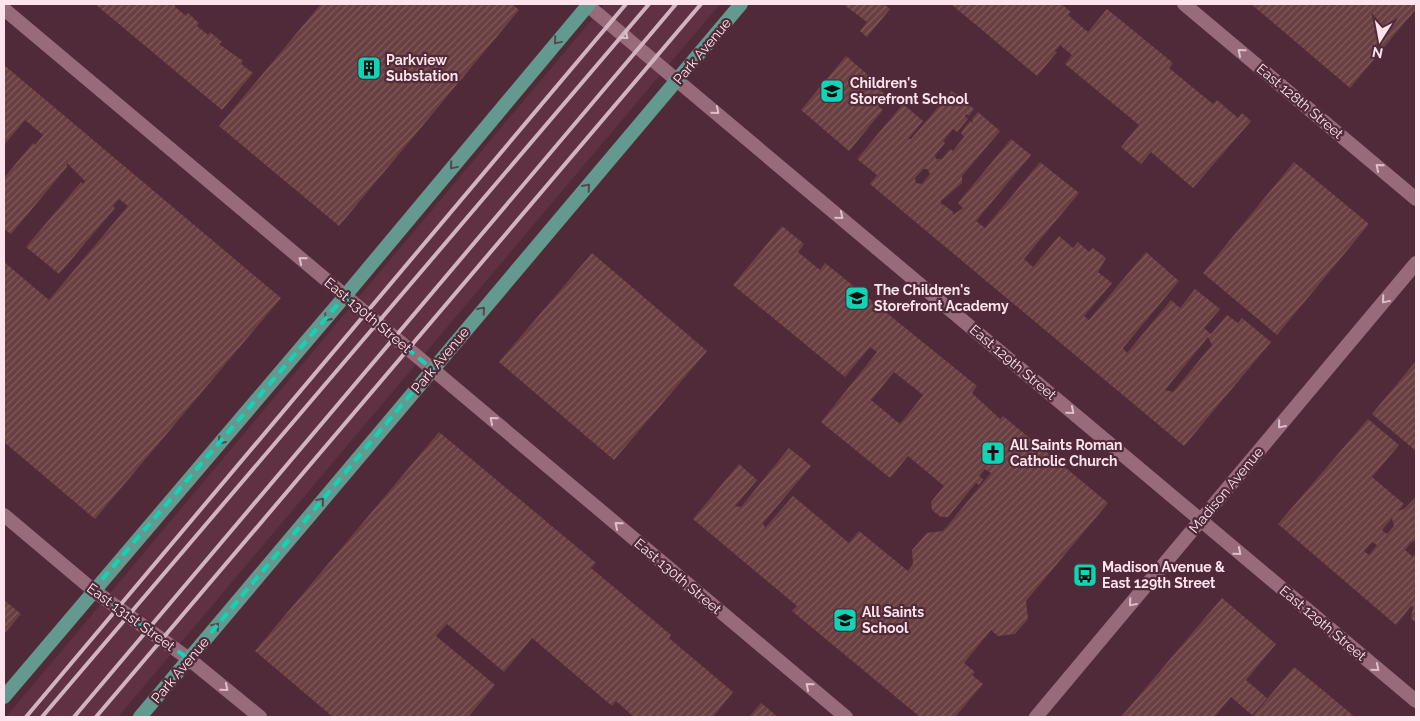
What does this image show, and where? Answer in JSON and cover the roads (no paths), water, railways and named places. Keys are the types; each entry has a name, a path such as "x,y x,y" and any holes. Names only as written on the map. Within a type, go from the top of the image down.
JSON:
{"main road":[{"path":"4,697 93,590 345,296 587,4"},
{"name":"Park Avenue","path":"140,717 741,4"}],"street":[{"name":"East 129th Street","path":"587,4 1416,701"},
{"name":"East 128th Street","path":"1184,4 1416,199"},
{"name":"East 130th Street","path":"4,9 846,717"},
{"name":"Madison Avenue","path":"1036,717 1416,263"},
{"name":"East 131st Street","path":"4,516 93,590 189,659 260,717"}],"railway":[{"path":"26,717 626,4"},
{"path":"42,717 649,4"},
{"path":"74,717 676,4"},
{"path":"96,717 701,4"}],"place":[{"name":"Parkview Substation","path":"369,68"},
{"name":"Children's Storefront School","path":"832,91"},
{"name":"The Children's Storefront Academy","path":"857,298"},
{"name":"All Saints Roman Catholic Church","path":"993,453"},
{"name":"Madison Avenue & East 129th Street","path":"1085,575"},
{"name":"All Saints School","path":"845,620"}]}
